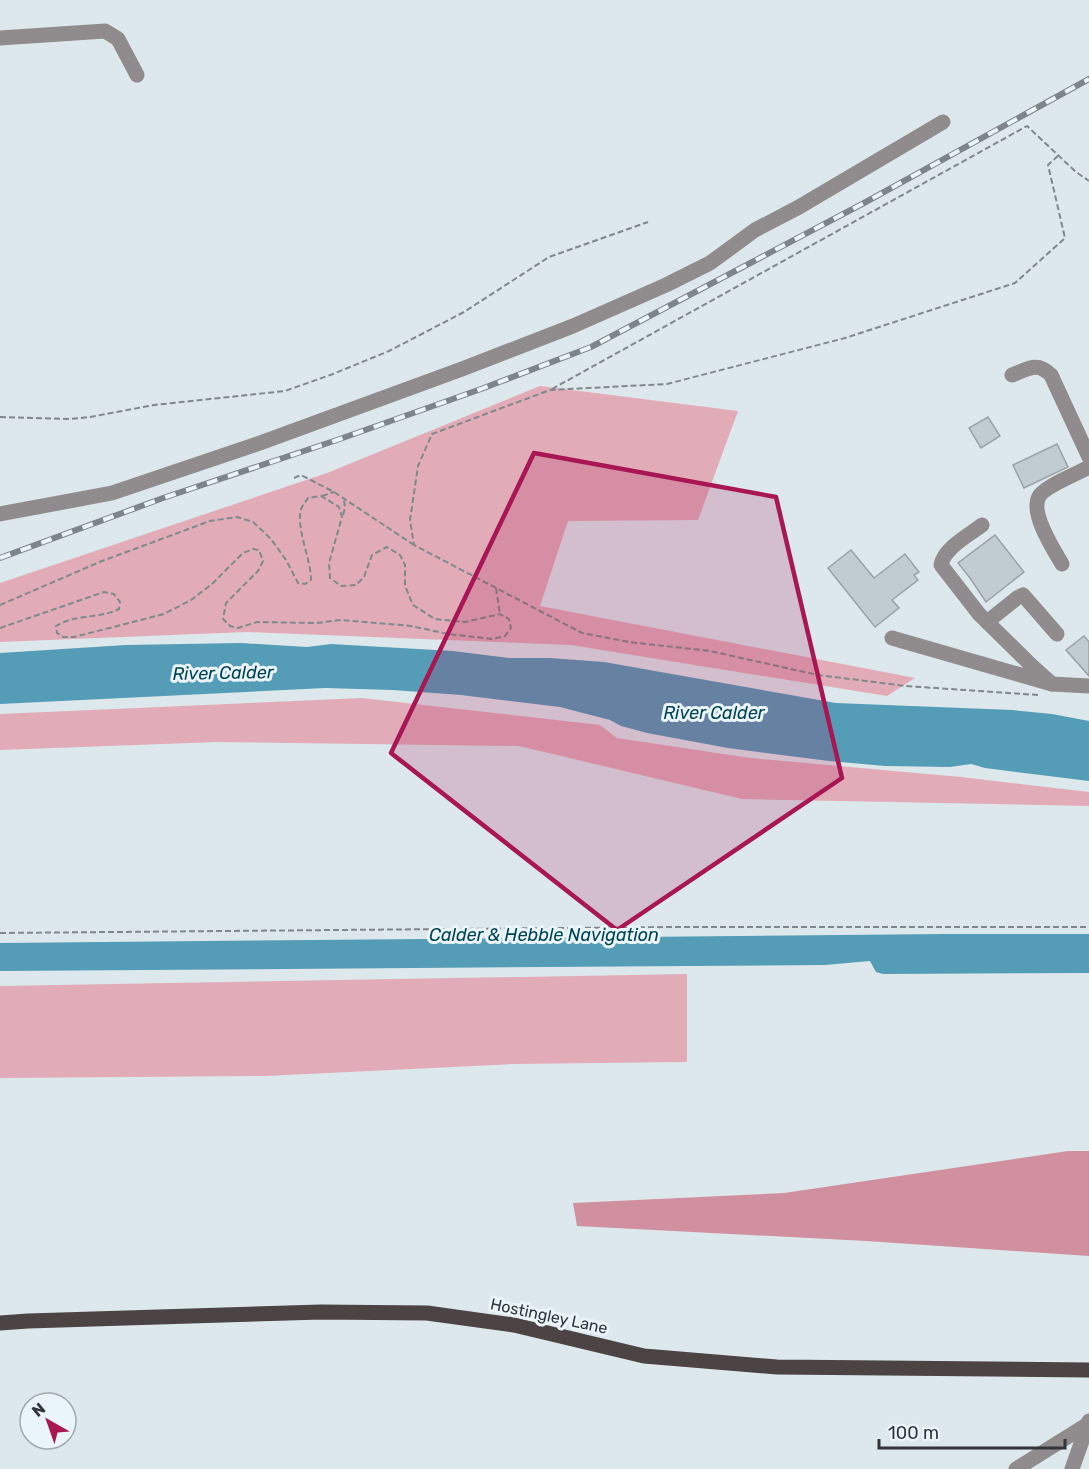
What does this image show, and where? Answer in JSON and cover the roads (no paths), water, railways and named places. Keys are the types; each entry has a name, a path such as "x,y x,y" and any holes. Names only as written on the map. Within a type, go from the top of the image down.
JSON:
{"main road":[{"name":"Hostingley Lane","path":"0,1323 321,1312 427,1313 514,1325 644,1356 777,1367 1089,1370"}],"lane":[{"path":"0,38 105,31 118,39 137,75"},
{"path":"0,514 112,493 260,444 573,326 710,263 755,230 943,122"},
{"path":"1012,375 1034,366 1044,368 1051,375 1089,457"},
{"path":"1062,564 1041,524 1038,499 1046,490 1089,467"},
{"path":"982,525 947,551 942,557 941,565 979,614 1031,665 1048,690"},
{"path":"987,622 1023,595 1057,634"},
{"path":"892,638 1048,690 1089,686"},
{"path":"1016,1469 1088,1423"},
{"path":"1072,1469 1088,1423"}],"water":[{"name":"River Calder","path":"241,643 307,647 331,644 453,651 509,658 604,662 836,703 1012,710 1052,714 1089,721 1089,781 985,768 971,764 950,767 885,766 728,748 647,733 621,726 610,720 560,707 461,695 393,690 325,688 0,704 0,653 126,645"},
{"path":"1089,934 1089,973 883,974 876,972 870,961 825,965 0,971 0,943"}],"railway":[{"path":"0,558 163,498 481,389 591,347 864,203 1089,79"}],"water label":[{"name":"Calder & Hebble Navigation","path":"544,935"}]}
